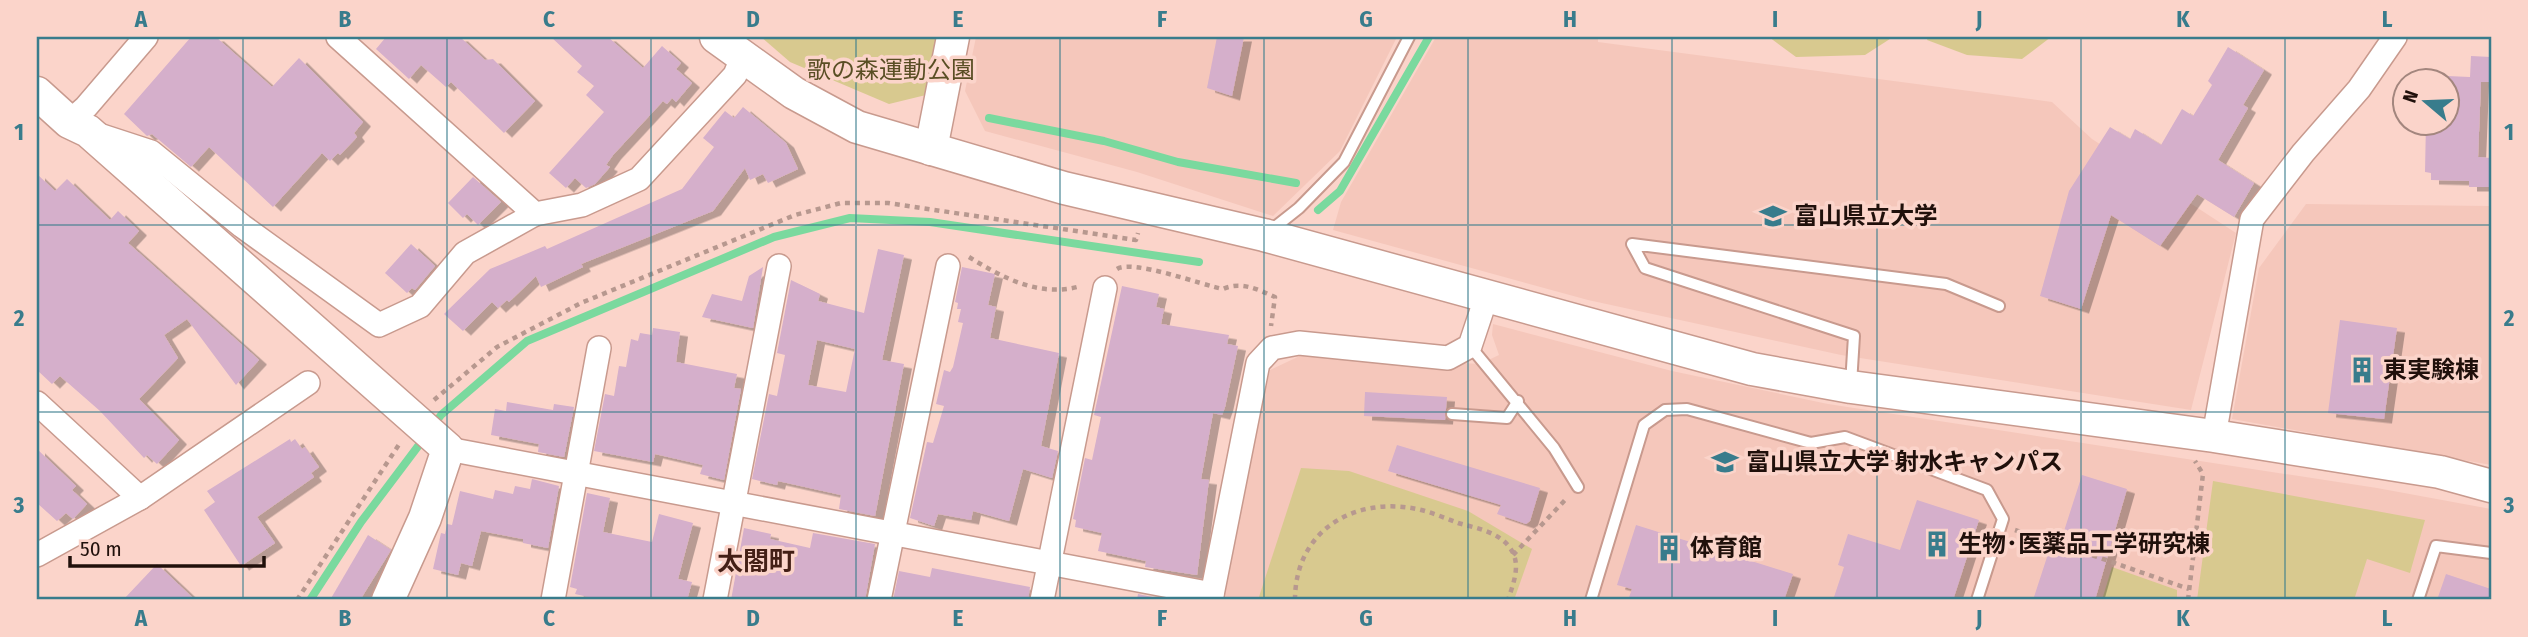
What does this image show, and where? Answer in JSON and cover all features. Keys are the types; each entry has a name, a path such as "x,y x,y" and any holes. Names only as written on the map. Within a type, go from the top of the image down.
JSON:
{"street":[{"path":"79,126 86,107 146,37"},
{"path":"338,37 535,214"},
{"path":"716,37 794,93 857,127 1064,188 1264,235 1752,369 2202,445 2440,472 2491,486"},
{"path":"931,149 953,37"},
{"path":"2202,445 2252,219 2303,153 2359,89 2396,37"},
{"path":"79,126 151,152 242,226 379,325 420,306 466,253 535,214 582,205 639,179 735,75 742,58"},
{"path":"37,93 79,126 430,433 577,474 1049,563 1211,597 1258,363 1272,348 1299,343 1448,358 1470,346 1486,298"},
{"path":"715,600 779,266"},
{"path":"879,600 948,266"},
{"path":"1042,600 1105,288"},
{"path":"553,600 599,348"},
{"path":"37,555 140,498 308,383"},
{"path":"37,403 140,498"},
{"path":"388,600 425,518 430,433"}],"lane":[{"path":"1264,235 1299,208 1344,162 1409,37"},
{"path":"1851,387 1854,336 1645,268 1632,244 1946,284 1999,306"},
{"path":"1470,346 1518,401 1554,448 1578,487"},
{"path":"1452,414 1507,418 1518,401"},
{"path":"1591,600 1644,425 1665,410 1687,409 1811,443 1846,437 1987,490 2003,519 1977,600"},
{"path":"2418,600 2436,546 2491,553"}],"path":[{"path":"297,600 430,433 433,401 496,347 581,303 795,215 841,203 888,203 1136,240 1146,207"},
{"path":"948,266 951,253 966,256 1009,281 1054,292 1089,284 1105,288 1112,272 1122,266 1141,268 1223,289 1235,284 1260,290 1275,297 1272,348"},
{"path":"2188,600 2203,474 2202,445"},
{"path":"1513,555 1578,487"},
{"path":"1295,600 1297,572 1309,544 1326,527 1351,513 1380,507 1416,509 1497,536 1513,555 1516,574 1508,600"},
{"path":"2028,534 2071,548"},
{"path":"2083,552 2189,589"}],"shaded area":[{"path":"976,37 1397,37 1340,151 1273,216 1137,172 985,131 965,91"},
{"name":"富山県立大学","path":"1436,37 1598,37 1598,42 2052,102 2092,139 2236,233 2191,410 1841,355 1588,300 1333,230 1341,202"},
{"path":"2306,204 2491,206 2491,465 2232,419 2259,268"},
{"name":"富山県立大学 射水キャンパス","path":"1493,324 1672,371 1828,404 2377,488 2491,509 2491,600 1218,600 1270,370 1304,354 1480,364 1499,355 1492,335"}],"green space":[{"name":"歌の森運動公園","path":"761,37 942,37 930,94 889,104 790,62"},
{"path":"1769,37 1893,37 1865,55 1796,57"},
{"path":"1928,37 2051,37 2022,59 1967,55 1927,40"},
{"path":"1301,468 1349,471 1468,511 1532,549 1514,600 1258,600"},
{"path":"2213,481 2425,520 2410,573 2367,559 2354,600 2197,600"},
{"path":"2112,567 2177,590 2177,600 2102,600"}],"building":[{"path":"191,37 216,37 272,87 299,58 363,122 354,133 357,137 340,155 338,153 330,161 322,153 273,207 209,147 191,167 152,134 147,136 124,114"},
{"path":"386,37 460,37 485,60 493,59 535,101 504,133 451,82 446,87 421,65 409,79 376,49"},
{"path":"551,37 608,37 643,68 662,46 681,63 676,69 692,83 676,102 672,98 667,104 663,101 613,155 606,165 610,167 595,184 586,188 575,178 566,188 549,173 604,112 586,95 594,86 577,72 582,66"},
{"path":"1217,37 1244,37 1232,96 1207,88"},
{"path":"2228,47 2264,70 2243,105 2248,108 2218,160 2254,183 2234,217 2197,194 2160,246 2111,215 2081,309 2040,296 2069,191 2110,127 2130,139 2135,129 2161,145 2182,109 2193,116 2212,85 2208,81"},
{"path":"2471,56 2491,57 2491,82 2481,82 2478,157 2491,158 2491,187 2469,187 2469,181 2431,180 2431,173 2425,172 2426,136 2462,136 2462,77 2470,77"},
{"path":"743,107 786,143 798,169 768,183 763,174 750,180 745,168 713,211 581,264 583,267 541,287 536,276 509,302 507,300 498,308 492,302 463,331 444,314 490,269 545,246 547,249 682,189 714,147 703,138 725,111 734,118"},
{"path":"37,174 55,191 67,179 110,220 118,211 139,231 128,243 259,360 236,385 187,319 164,335 178,358 139,399 179,440 157,464 147,455 144,458 100,411 60,376 52,384 37,370"},
{"path":"473,177 501,202 478,225 467,214 463,218 448,203"},
{"path":"411,244 435,266 415,290 412,288 407,293 385,273"},
{"path":"878,249 904,255 882,360 904,364 875,516 839,509 841,495 778,481 777,485 752,479 769,394 777,396 785,355 777,353 791,280 820,294 818,301 864,313","holes":["817,340 855,349 846,392 808,385"]},
{"path":"763,267 753,328 702,317 712,294 742,301 749,276"},
{"path":"962,267 995,274 988,305 996,307 990,338 1059,353 1041,446 1058,451 1052,478 1023,469 1009,521 973,511 971,520 938,514 934,526 910,518 927,442 933,443 944,406 936,404 944,370 950,372 953,367 963,323 958,322 961,309 957,309 958,303 955,302"},
{"path":"1122,286 1159,294 1156,307 1164,309 1161,324 1229,335 1227,344 1238,346 1225,407 1222,415 1213,413 1201,479 1209,480 1197,575 1145,567 1146,561 1098,551 1102,533 1075,527 1076,520 1073,519 1085,458 1092,460 1101,417 1094,415"},
{"name":"東実験棟","path":"2340,320 2397,328 2384,419 2328,413"},
{"path":"653,328 680,332 676,362 737,374 734,388 741,389 724,480 700,474 703,465 655,454 653,462 594,451 605,394 614,396 619,366 626,367 631,339 638,341 640,333 652,335"},
{"path":"1365,392 1447,397 1445,420 1364,416"},
{"path":"507,402 553,410 554,404 574,407 564,457 538,452 539,444 491,435 495,409 506,411"},
{"path":"290,439 291,442 295,439 302,449 305,447 319,467 311,473 314,477 257,517 275,543 241,566 204,510 215,502 207,491"},
{"path":"1397,445 1540,488 1530,521 1526,524 1497,514 1501,505 1388,471"},
{"path":"37,449 76,486 72,490 87,504 73,519 66,513 57,521 37,503"},
{"path":"2082,475 2127,489 2095,600 2033,600 2048,554 2056,556"},
{"path":"532,479 559,486 548,548 523,543 523,539 481,531 472,566 461,563 458,575 433,569 441,533 445,534 447,524 452,525 460,491 493,499 495,490 513,494 515,486 530,489"},
{"path":"587,493 610,498 603,532 652,542 659,514 693,523 678,579 692,582 687,600 602,600 575,594 577,589 570,587"},
{"name":"生物･医薬品工学研究棟","path":"1917,500 1979,520 1953,600 1833,600 1844,567 1838,565 1848,534 1900,550"},
{"name":"体育館","path":"1636,525 1793,574 1784,600 1628,600 1632,589 1617,585"},
{"path":"744,528 771,534 770,539 810,548 813,533 875,544 865,600 731,600"},
{"path":"368,535 391,550 360,600 330,600"},
{"path":"157,564 195,600 123,600"},
{"path":"932,568 1030,587 1028,600 893,600 899,571 930,577"},
{"path":"2446,574 2491,589 2491,600 2437,600"},
{"path":"1138,594 1167,600 1137,600"}],"waterway":[{"path":"1318,210 1340,191 1429,37"},
{"path":"989,118 1104,141 1178,162 1296,183"},
{"path":"433,426 441,415 527,341 774,237 850,218 930,222 1199,262"},
{"path":"310,600 361,522 425,437"}],"place":[{"name":"富山県立大学","path":"1773,216"},
{"name":"東実験棟","path":"2362,370"},
{"name":"富山県立大学 射水キャンパス","path":"1725,462"},
{"name":"生物･医薬品工学研究棟","path":"1937,544"},
{"name":"体育館","path":"1669,548"}],"district":[{"name":"太閤町","path":"756,561"}]}
